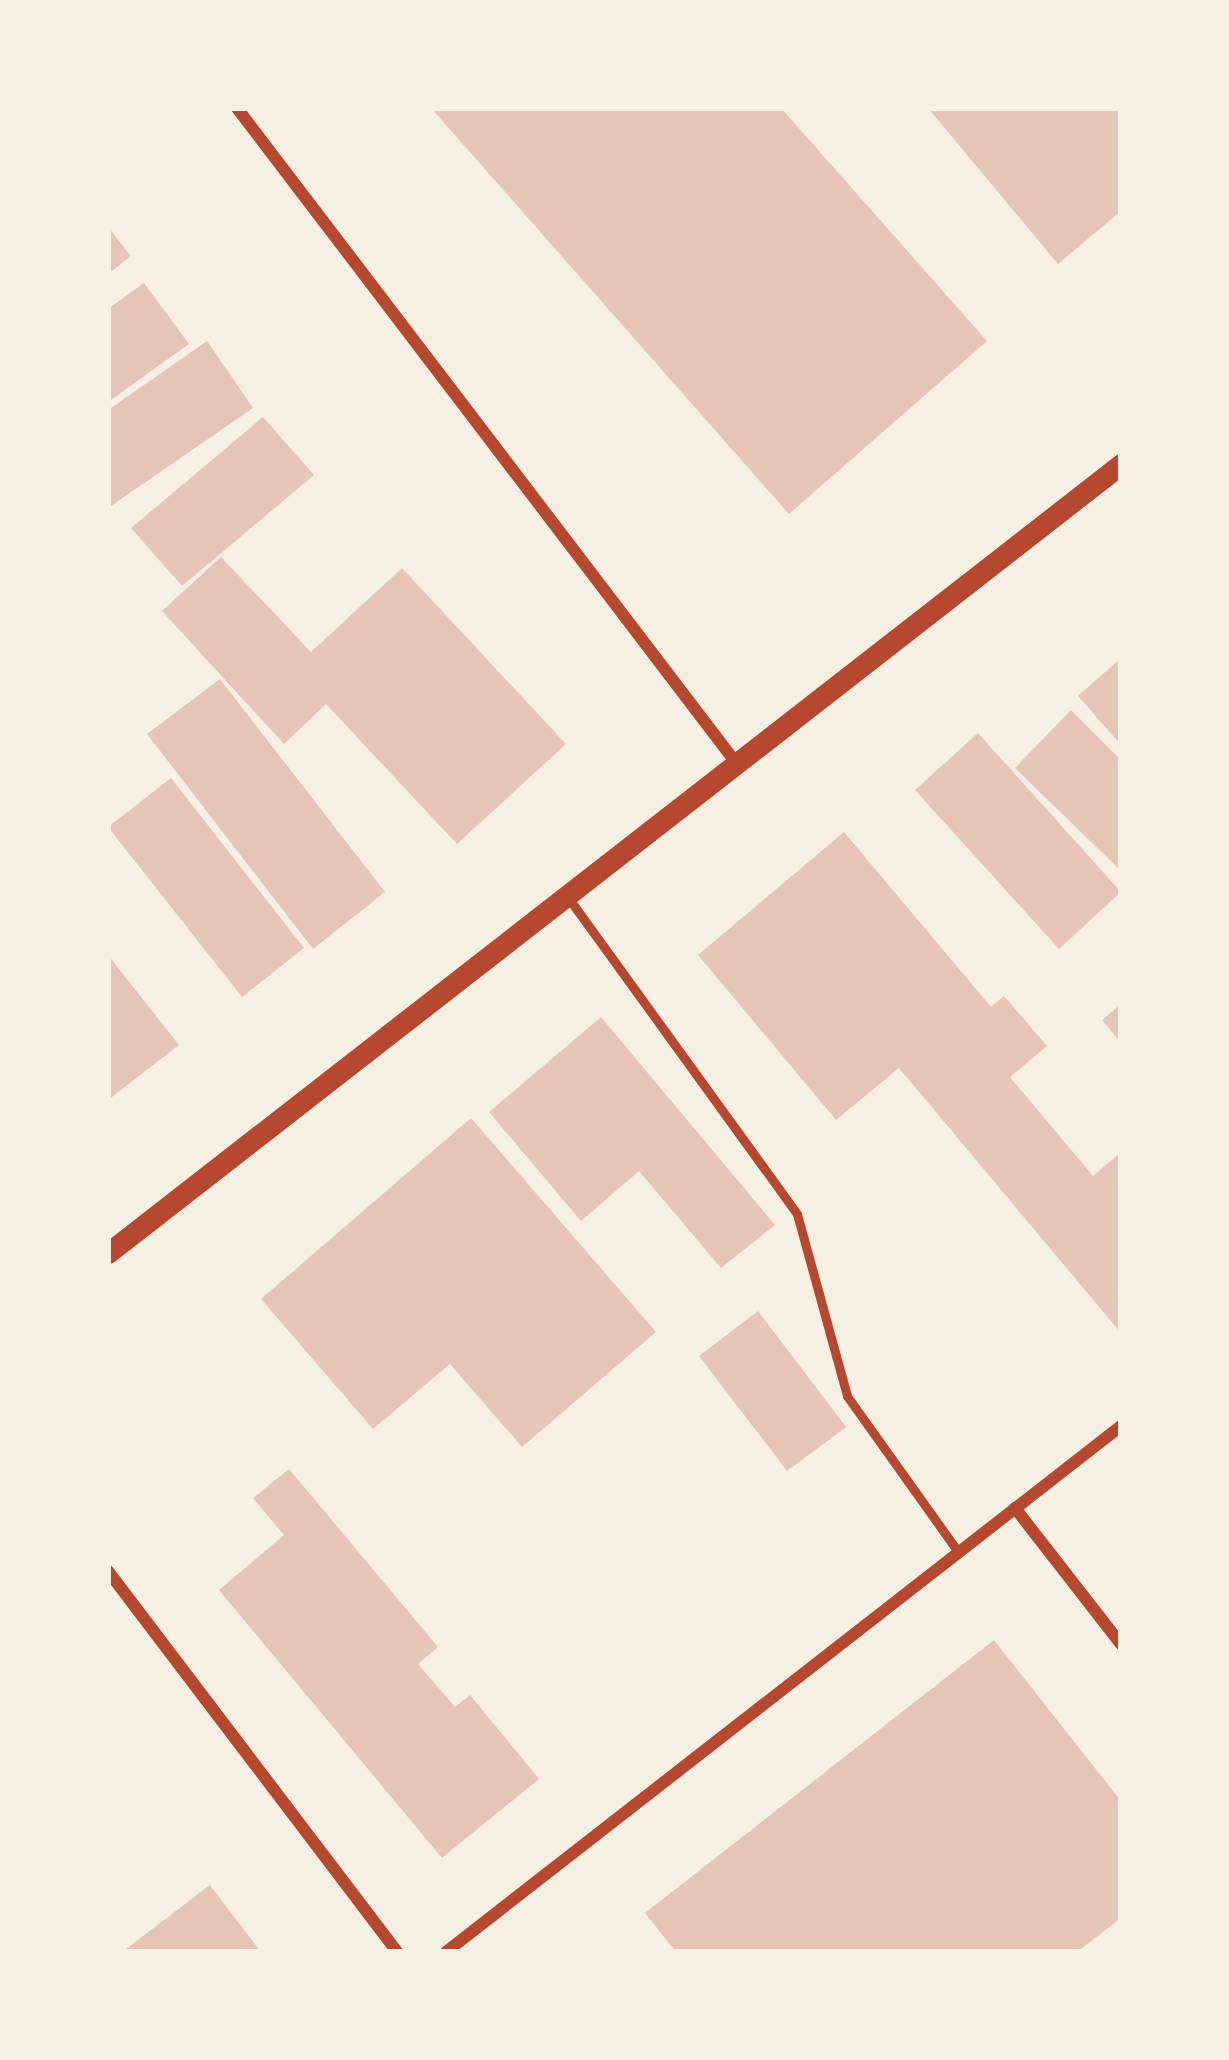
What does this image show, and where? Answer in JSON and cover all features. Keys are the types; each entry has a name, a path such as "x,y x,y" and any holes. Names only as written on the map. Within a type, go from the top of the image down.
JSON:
{"street":[{"path":"237,108 737,764"},
{"path":"108,1253 1121,464"},
{"path":"446,1952 1121,1426"},
{"path":"1015,1508 1121,1644"},
{"path":"108,1570 397,1952"}],"lane":[{"path":"567,896 797,1214 848,1396 959,1553"}],"building":[{"path":"431,108 781,108 987,341 789,514"},
{"path":"928,108 1121,108 1121,211 1058,264"},
{"path":"108,227 131,256 108,274"},
{"path":"144,283 189,344 108,402 108,309"},
{"path":"207,341 253,408 108,508 108,410"},
{"path":"263,417 314,475 182,586 131,528"},
{"path":"221,557 311,652 402,568 566,744 457,844 326,704 284,744 162,611"},
{"path":"1121,658 1121,745 1078,696"},
{"path":"220,679 385,892 313,949 147,734"},
{"path":"1071,710 1121,760 1121,871 1015,768"},
{"path":"978,733 1121,892 1059,949 915,790"},
{"path":"171,778 304,948 242,997 108,827"},
{"path":"844,832 991,1007 1004,996 1047,1046 1010,1077 1093,1176 1121,1152 1121,1333 899,1068 836,1120 698,955"},
{"path":"108,955 179,1045 108,1100"},
{"path":"1121,1004 1121,1043 1102,1020"},
{"path":"601,1017 775,1225 721,1268 639,1171 581,1221 489,1112"},
{"path":"471,1118 656,1332 522,1447 450,1364 373,1429 261,1299"},
{"path":"758,1311 846,1427 787,1471 699,1356"},
{"path":"289,1469 438,1647 418,1664 455,1707 470,1695 539,1779 442,1858 219,1590 284,1535 253,1498"},
{"path":"994,1640 1121,1801 1121,1918 1077,1952 676,1952 645,1913"},
{"path":"210,1885 261,1952 122,1952"}]}
